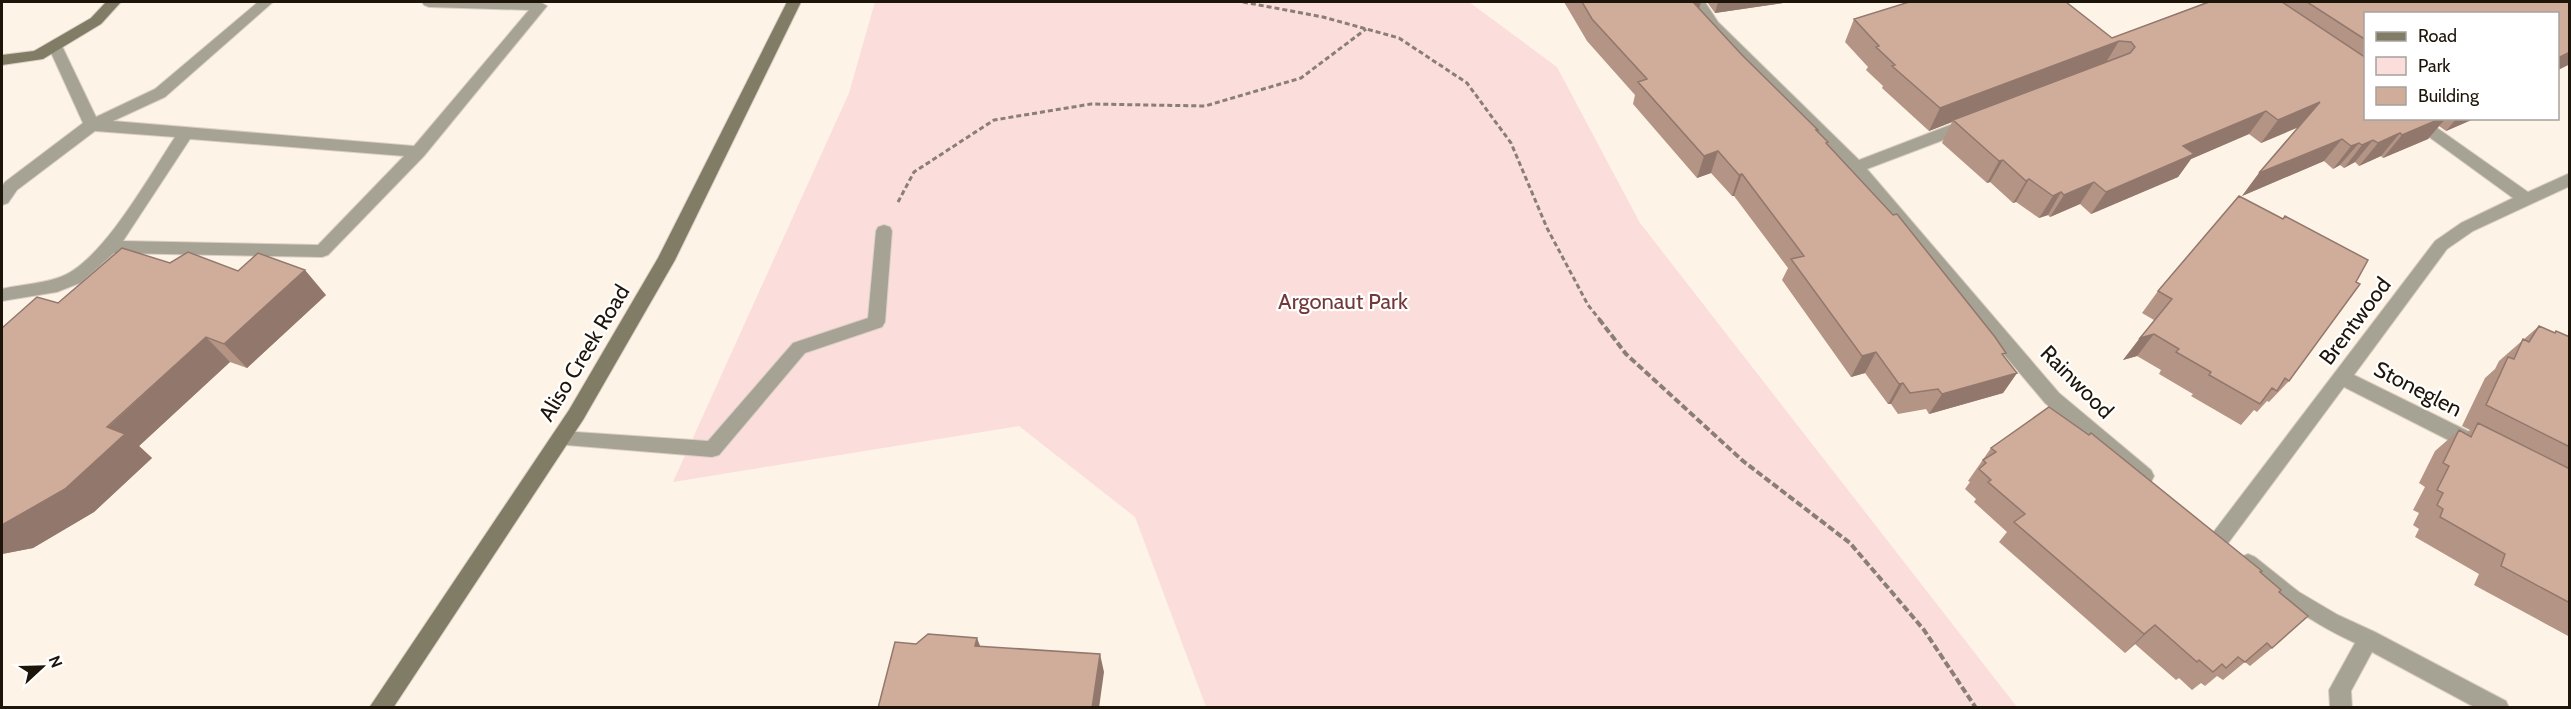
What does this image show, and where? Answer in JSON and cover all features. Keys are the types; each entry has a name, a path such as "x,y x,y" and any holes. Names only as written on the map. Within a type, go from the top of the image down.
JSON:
{"main road":[{"path":"2,60 38,56 96,21 114,2"},
{"name":"Aliso Creek Road","path":"380,708 561,439 666,260 794,2"}],"street":[{"path":"2,199 11,186 92,125 160,93 266,2"},
{"path":"110,247 322,251 418,152 540,6 429,2"},
{"name":"Rainwood","path":"1698,2 1713,25 1856,167 2052,398 2157,488"},
{"path":"55,46 92,125"},
{"path":"1856,167 1989,117"},
{"path":"2414,120 2526,199"},
{"path":"92,125 418,152"},
{"path":"2,296 57,285 74,278 110,247 186,134"},
{"name":"Brentwood","path":"2219,540 2441,245 2467,227 2570,179"},
{"path":"561,439 712,449 799,348 876,322 884,231"},
{"name":"Stoneglen","path":"2342,377 2497,456"},
{"path":"2201,525 2292,598 2331,622 2368,639 2498,708"},
{"path":"2341,708 2340,690 2368,639"}],"path":[{"path":"1244,2 1323,17 1400,38 1467,83 1511,143 1547,228 1588,304 1626,354 1743,461 1850,543 1924,630 1976,708"},
{"path":"884,231 914,172 994,120 1091,104 1205,106 1301,78 1366,29"}],"green space":[{"name":"Argonaut Park","path":"875,2 1469,2 1557,67 1640,223 2017,707 1206,707 1135,517 1019,426 673,482 849,93"}],"building":[{"path":"1582,2 1693,2 1742,55 1818,130 1816,130 1828,142 1826,143 1893,215 1897,214 1995,337 2006,353 2002,354 2017,373 1942,394 1938,389 1910,393 1903,383 1899,384 1876,352 1862,356 1791,259 1804,256 1742,174 1739,175 1718,151 1704,156 1638,82 1647,79 1592,19"},
{"path":"1909,2 2066,2 2112,38 2209,2 2282,2 2364,57 2364,120 2437,120 2378,143 2373,140 2362,145 2359,143 2351,146 2342,139 2259,173 2320,102 2278,120 2266,111 2183,146 2194,154 2106,192 2094,182 2064,195 2061,192 2053,196 2029,179 2026,181 2003,160 1999,161 1953,120 2130,53 2135,47 2131,42 2119,41 1940,108 1892,66 1895,65 1876,47 1879,46 1854,19"},
{"path":"2307,2 2570,2 2570,52 2559,58 2559,12 2364,12 2364,39"},
{"path":"2239,196 2283,219 2285,216 2368,260 2356,282 2360,284 2289,381 2285,378 2277,391 2272,388 2260,404 2209,375 2211,372 2176,352 2179,349 2154,334 2140,338 2172,299 2158,291"},
{"path":"122,248 170,263 188,252 238,271 258,253 305,270 224,344 206,337 107,427 125,434 65,489 2,525 2,328 37,297 58,303"},
{"path":"2539,326 2570,337 2570,447 2486,405 2508,357 2514,359 2523,339 2529,342"},
{"path":"2049,407 2089,435 2091,433 2262,571 2260,572 2281,590 2279,592 2308,616 2272,648 2267,643 2245,662 2238,657 2226,668 2222,664 2213,672 2199,660 2197,662 2155,625 2144,634 2014,522 2025,514 1988,482 1991,480 1979,469 1986,463 1983,460 1996,452 1991,448"},
{"path":"2478,423 2570,469 2570,603 2501,566 2505,554 2440,517 2443,509 2437,505 2443,493 2437,490 2449,466 2443,463 2459,430 2471,437"},
{"path":"928,634 977,638 975,646 1100,654 1092,708 878,708 895,642 916,644"}]}
